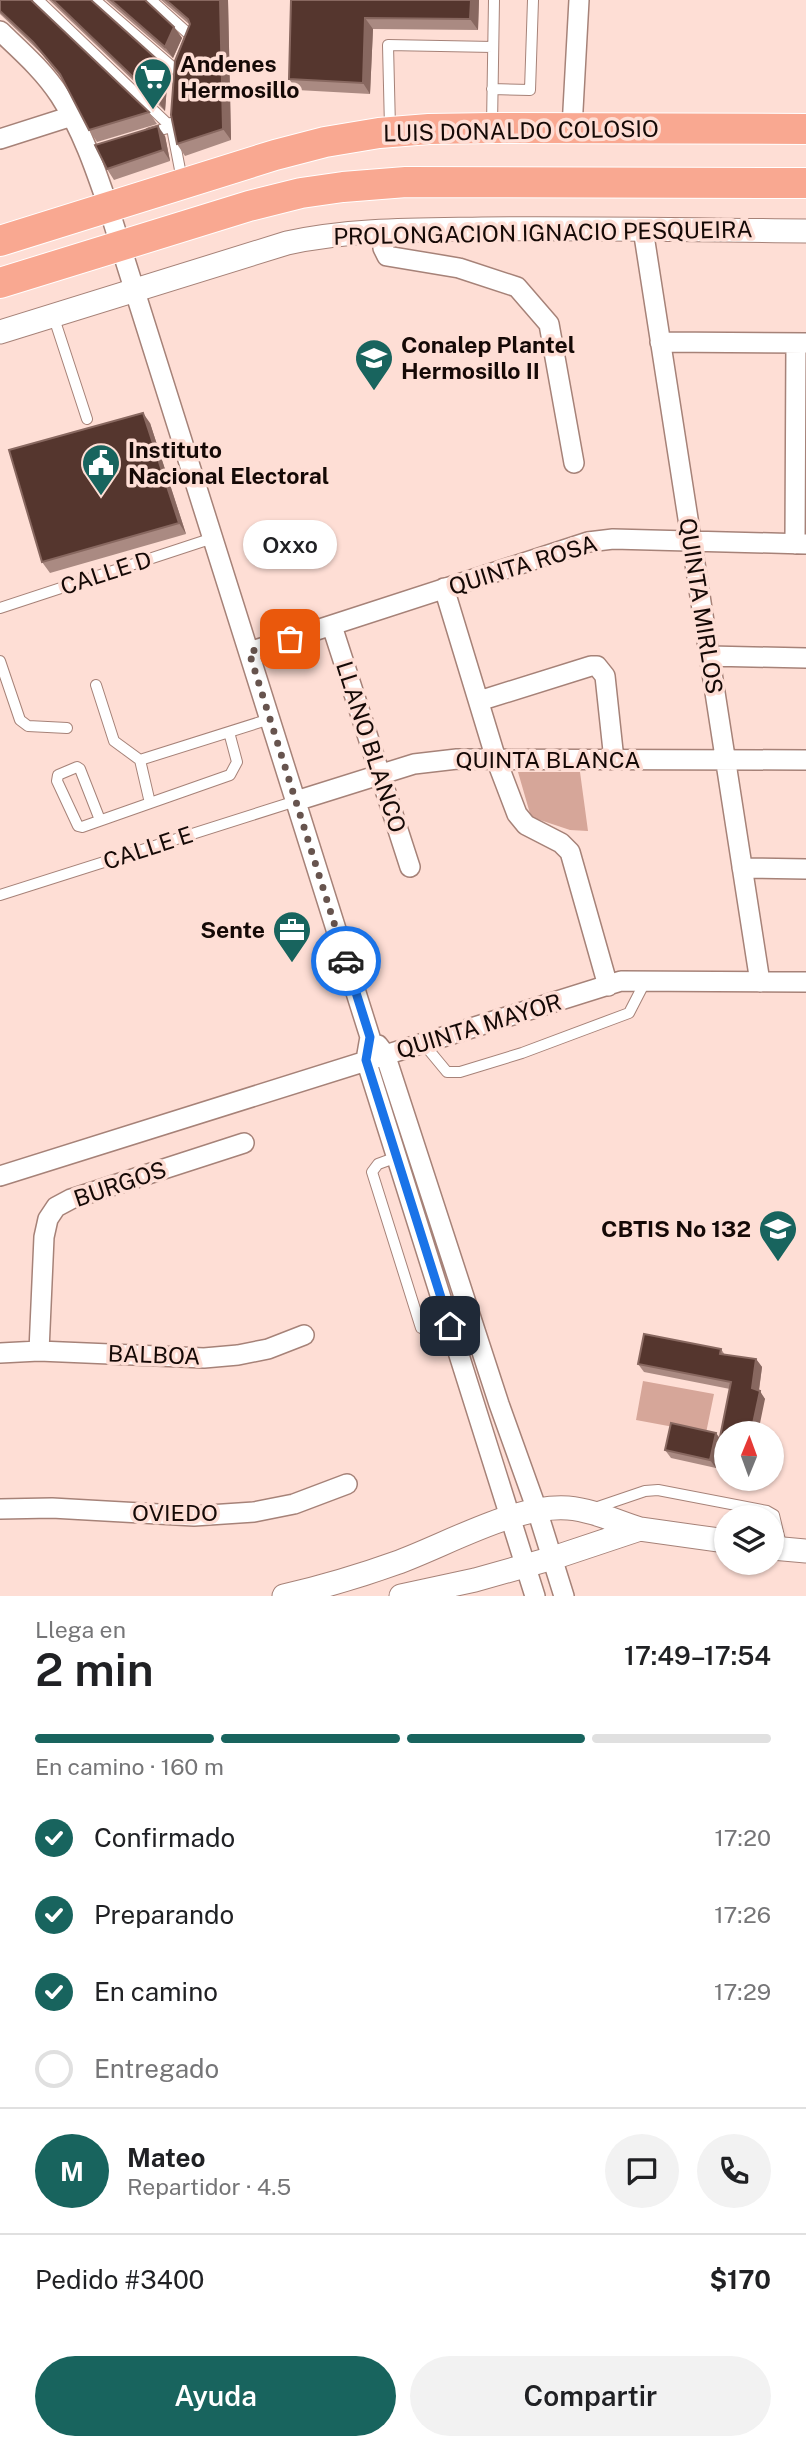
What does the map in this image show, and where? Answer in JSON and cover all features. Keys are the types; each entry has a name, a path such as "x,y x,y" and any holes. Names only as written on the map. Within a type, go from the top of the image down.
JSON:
{"main road":[{"name":"LUIS DONALDO COLOSIO","path":"0,241 182,183 325,142 390,132 492,128 806,129"},
{"path":"0,283 249,206 301,193 343,187 406,182 806,183"}],"street":[{"path":"572,128 579,0"},
{"path":"0,31 44,75 95,150 120,246 370,1037 385,1055 564,1596"},
{"path":"0,139 72,116"},
{"name":"QUINTA MIRLOS","path":"643,229 760,982"},
{"path":"382,230 383,248 387,257 459,268 517,286 549,324 574,463"},
{"name":"PROLONGACION IGNACIO PESQUEIRA","path":"0,332 134,289 319,236 382,230 806,231"},
{"path":"660,342 801,343 800,544"},
{"name":"QUINTA ROSA","path":"249,652 588,542 613,539 800,544"},
{"path":"444,589 496,759 521,821 561,843 570,852 608,985"},
{"name":"LLANO BLANCO","path":"332,626 410,867"},
{"path":"709,656 806,657"},
{"path":"480,701 597,666 605,676 614,760"},
{"name":"QUINTA BLANCA","path":"296,801 414,764 457,759 806,761"},
{"path":"742,868 806,869"},
{"name":"QUINTA MAYOR","path":"0,1176 621,981 806,982"},
{"path":"370,1037 366,1060 535,1596"},
{"name":"BURGOS","path":"39,1351 44,1237 48,1219 56,1207 71,1199 244,1143"},
{"name":"BALBOA","path":"0,1353 39,1351 204,1358 268,1349 304,1335"},
{"name":"OVIEDO","path":"0,1510 52,1508 194,1516 254,1512 294,1504 346,1484"},
{"path":"284,1596 330,1585 396,1563 511,1517 537,1510 567,1508 640,1529 714,1539"},
{"path":"401,1596 475,1580 640,1529"},
{"path":"784,1549 806,1551"}],"lane":[{"path":"38,0 171,127"},
{"path":"95,0 176,70"},
{"path":"150,0 191,36 186,47"},
{"path":"492,128 494,0"},
{"path":"492,89 530,90 533,0"},
{"path":"390,132 388,45 493,47"},
{"path":"174,81 181,59"},
{"path":"172,116 171,127 182,183"},
{"path":"136,138 171,127"},
{"path":"53,315 87,419"},
{"name":"CALLE D","path":"0,608 213,538"},
{"path":"0,661 20,720 28,726 67,728"},
{"path":"96,685 114,741 139,760 150,803"},
{"path":"139,760 270,719"},
{"path":"100,820 80,769 77,767 58,775 57,781 78,826 82,827 230,775 237,762 229,732"},
{"name":"CALLE E","path":"0,895 296,801"},
{"path":"423,1043 447,1072 460,1072 522,1053 629,1013 646,980"},
{"path":"397,1157 377,1164 372,1172 421,1328 432,1331 450,1326"},
{"path":"584,1511 645,1491 658,1490 736,1505"}],"shaded area":[{"path":"518,772 580,772 588,831 570,830 531,817"},
{"path":"643,1381 714,1394 706,1433 636,1420"}],"building":[{"path":"0,0 31,0 149,112 89,130 60,74 33,42 0,11"},
{"path":"53,0 91,0 160,62 157,100"},
{"path":"111,0 145,0 174,27 165,47"},
{"path":"166,0 220,0 223,129 177,144 171,115 175,61 190,24 188,19"},
{"path":"291,0 471,0 470,19 365,18 363,83 289,79"},
{"path":"158,126 163,150 107,169 95,145"},
{"name":"Instituto Nacional Electoral","path":"143,413 179,523 42,562 9,450"},
{"path":"644,1334 721,1349 720,1354 756,1359 752,1388 760,1391 754,1421 723,1421 731,1382 638,1364"},
{"path":"671,1423 714,1433 710,1460 665,1450"}],"way so far":[{"path":"290,639 249,652 346,961"}],"place":[{"name":"Andenes Hermosillo","path":"153,111"},
{"name":"Conalep Plantel Hermosillo II","path":"374,392"},
{"name":"Instituto Nacional Electoral","path":"101,497"},
{"name":"Oxxo","path":"290,639"},
{"name":"Sente","path":"292,964"},
{"name":"CBTIS No 132","path":"778,1263"}],"route":[{"path":"346,961 370,1037 366,1060 450,1326"}]}
